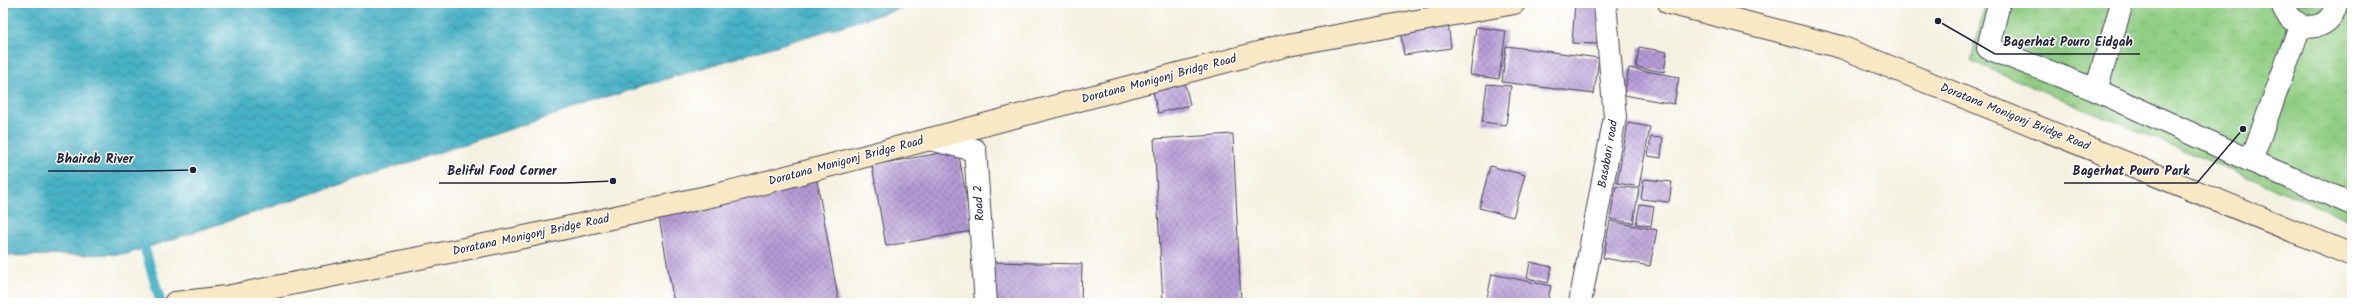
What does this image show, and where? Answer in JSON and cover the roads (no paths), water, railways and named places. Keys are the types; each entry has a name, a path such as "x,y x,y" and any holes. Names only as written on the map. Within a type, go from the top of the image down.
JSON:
{"main road":[{"name":"Doratana Monigonj Bridge Road","path":"175,303 226,297 544,232 729,192 1288,45 1514,3"},
{"name":"Doratana Monigonj Bridge Road","path":"1670,3 1841,47 2352,255"}],"street":[{"name":"Basabari road","path":"1580,303 1615,117 1605,3"},
{"path":"1999,3 1988,48 2096,90 2251,161 2352,204"},
{"path":"2096,90 2122,3"},
{"path":"2282,3 2284,12 2291,20 2300,26 2311,27 2321,24 2341,8"},
{"path":"2251,161 2300,26"},
{"name":"Road 2","path":"930,139 975,150 986,303"}],"water":[{"path":"3,3 918,3 640,87 127,254 3,256"}],"waterway":[{"path":"141,236 161,303"}],"place":[{"name":"Bagerhat Pouro Eidgah","path":"1938,21"},
{"name":"Bagerhat Pouro Park","path":"2243,129"},
{"name":"Bhairab River","path":"193,170"},
{"name":"Beliful Food Corner","path":"613,181"}]}
